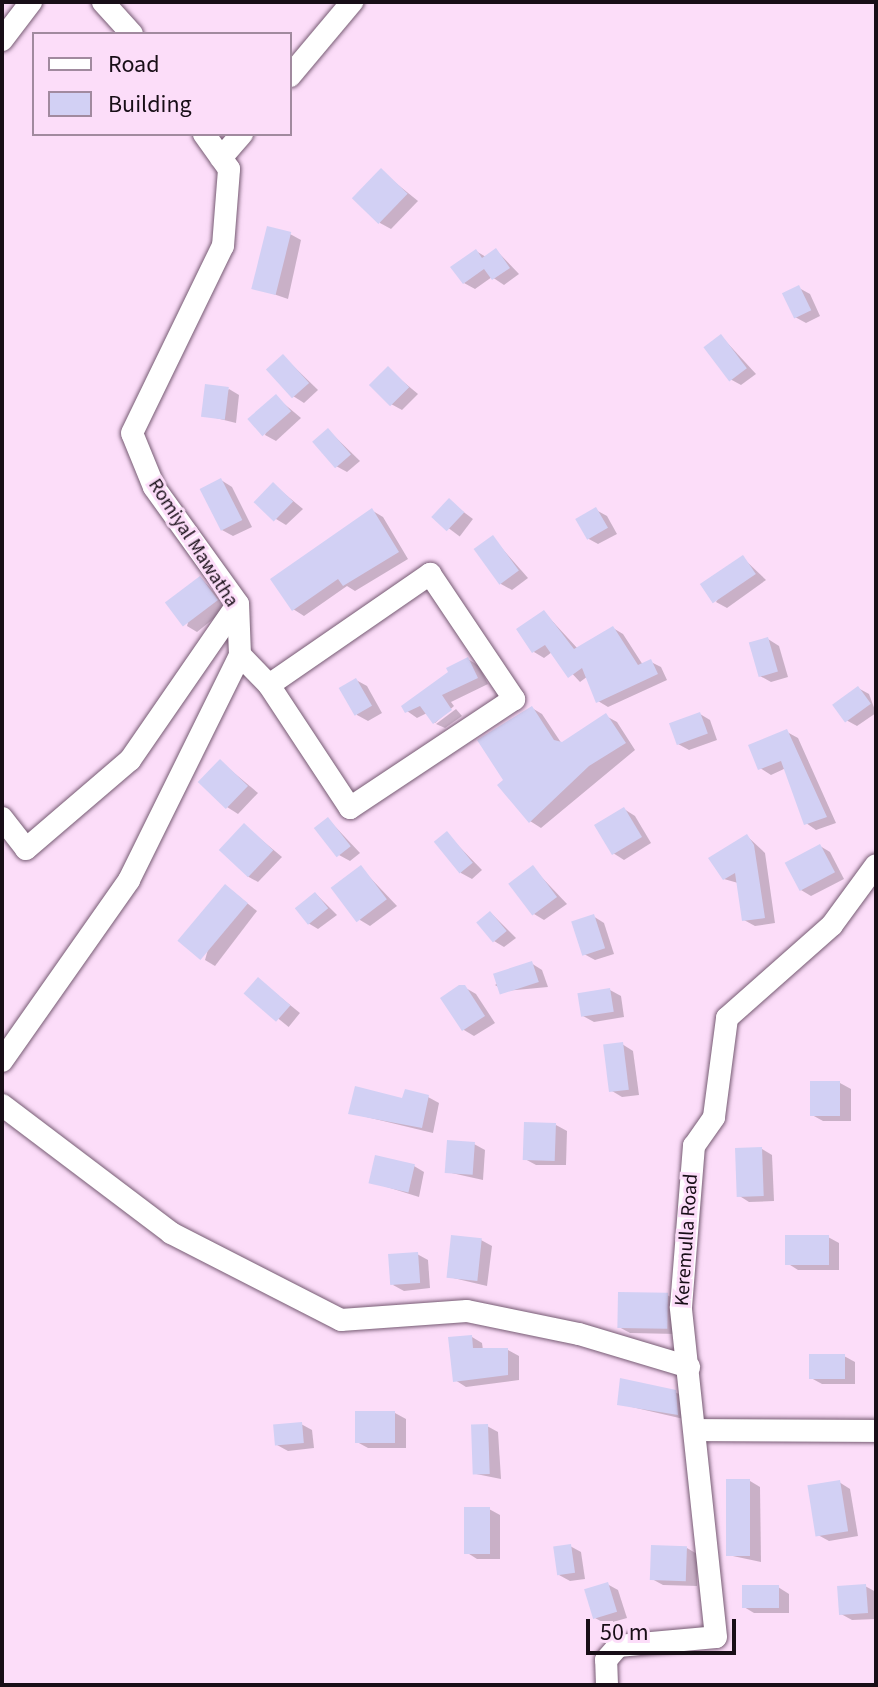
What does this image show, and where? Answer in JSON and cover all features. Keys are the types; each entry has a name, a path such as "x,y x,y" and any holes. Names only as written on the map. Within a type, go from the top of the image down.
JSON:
{"street":[{"path":"2,40 31,2"},
{"path":"103,2 130,32"},
{"path":"292,74 352,2"},
{"name":"Romiyal Mawatha","path":"2,1061 129,880 240,655 238,604 154,487 132,433 223,246 229,169 205,136"},
{"path":"221,158 240,136"},
{"path":"240,655 269,685 350,808 514,699 430,574 269,685"},
{"path":"2,818 26,849 130,760 238,604"},
{"name":"Keremulla Road","path":"607,1685 606,1660 618,1646 716,1637 681,1307 694,1146 714,1117 727,1018 832,925 876,865"},
{"path":"2,1105 171,1233 341,1320 467,1311 579,1334 689,1367"},
{"path":"695,1430 876,1431"}],"building":[{"path":"381,168 408,194 378,224 352,198"},
{"path":"267,226 291,232 276,295 251,289"},
{"path":"496,248 510,268 492,280 484,269 463,284 450,267 476,249 482,258"},
{"path":"799,285 811,310 794,318 782,293"},
{"path":"721,334 747,368 729,382 703,347"},
{"path":"283,354 309,383 292,398 266,369"},
{"path":"388,366 409,387 390,406 369,385"},
{"path":"205,384 229,387 225,420 201,417"},
{"path":"276,394 291,411 262,436 247,419"},
{"path":"328,428 351,454 335,468 312,442"},
{"path":"221,478 242,520 221,531 200,489"},
{"path":"273,482 293,501 274,522 254,502"},
{"path":"449,498 464,512 447,531 431,517"},
{"path":"596,507 608,528 587,540 575,519"},
{"path":"372,508 399,552 343,586 338,579 292,611 270,579"},
{"path":"493,535 519,571 499,585 474,549"},
{"path":"743,555 756,574 713,603 700,584"},
{"path":"200,576 218,600 183,626 165,602"},
{"path":"544,610 574,649 613,626 638,665 651,659 658,674 596,703 582,668 568,678 545,645 532,653 516,629"},
{"path":"768,637 778,672 759,677 749,643"},
{"path":"468,657 478,678 442,695 452,710 433,724 420,706 405,713 401,706 448,672 446,668"},
{"path":"356,678 372,706 355,716 339,688"},
{"path":"858,686 871,704 845,723 832,705"},
{"path":"532,706 554,740 562,742 606,713 626,743 589,766 529,823 497,785 503,780 477,740"},
{"path":"700,712 708,734 677,745 669,723"},
{"path":"787,729 827,817 804,825 781,761 758,770 748,745"},
{"path":"220,759 248,786 226,809 198,782"},
{"path":"624,807 642,837 612,855 594,825"},
{"path":"328,817 351,846 337,857 314,828"},
{"path":"244,823 273,850 248,877 219,850"},
{"path":"447,831 473,863 460,874 434,842"},
{"path":"747,834 754,845 765,918 742,921 735,873 723,880 708,858"},
{"path":"820,844 835,872 800,891 785,863"},
{"path":"361,865 387,899 357,922 331,888"},
{"path":"533,865 557,897 532,916 508,884"},
{"path":"225,884 248,903 200,960 177,941"},
{"path":"315,892 328,908 308,925 295,908"},
{"path":"490,911 507,931 493,942 476,923"},
{"path":"594,914 605,948 582,956 571,921"},
{"path":"532,961 539,982 500,995 493,974"},
{"path":"258,977 290,1005 276,1022 244,994"},
{"path":"459,985 465,985 485,1016 462,1031 440,998"},
{"path":"610,988 614,1012 581,1017 577,993"},
{"path":"623,1042 629,1090 609,1092 603,1044"},
{"path":"810,1081 840,1081 840,1116 810,1116"},
{"path":"355,1086 402,1098 405,1089 429,1095 422,1128 348,1114"},
{"path":"524,1122 556,1123 555,1161 523,1160"},
{"path":"447,1140 475,1142 473,1175 445,1173"},
{"path":"762,1147 764,1196 737,1197 735,1148"},
{"path":"375,1155 415,1164 408,1192 368,1183"},
{"path":"451,1235 482,1238 477,1281 447,1278"},
{"path":"785,1235 829,1235 829,1265 785,1265"},
{"path":"418,1252 420,1283 390,1285 388,1254"},
{"path":"618,1292 668,1293 667,1329 617,1328"},
{"path":"472,1335 473,1348 508,1348 508,1375 453,1382 448,1337"},
{"path":"809,1354 845,1354 845,1379 809,1379"},
{"path":"620,1378 676,1390 678,1415 617,1405"},
{"path":"355,1411 395,1411 395,1443 355,1443"},
{"path":"302,1422 304,1443 275,1445 273,1425"},
{"path":"488,1424 490,1474 473,1475 471,1425"},
{"path":"726,1479 750,1479 750,1556 726,1556"},
{"path":"840,1480 848,1531 816,1537 807,1485"},
{"path":"464,1507 490,1507 490,1554 464,1554"},
{"path":"571,1544 575,1573 557,1575 553,1547"},
{"path":"651,1545 687,1546 686,1581 650,1580"},
{"path":"608,1582 617,1612 593,1619 584,1589"},
{"path":"866,1584 868,1613 839,1615 837,1586"},
{"path":"742,1585 779,1585 779,1608 742,1608"}]}
